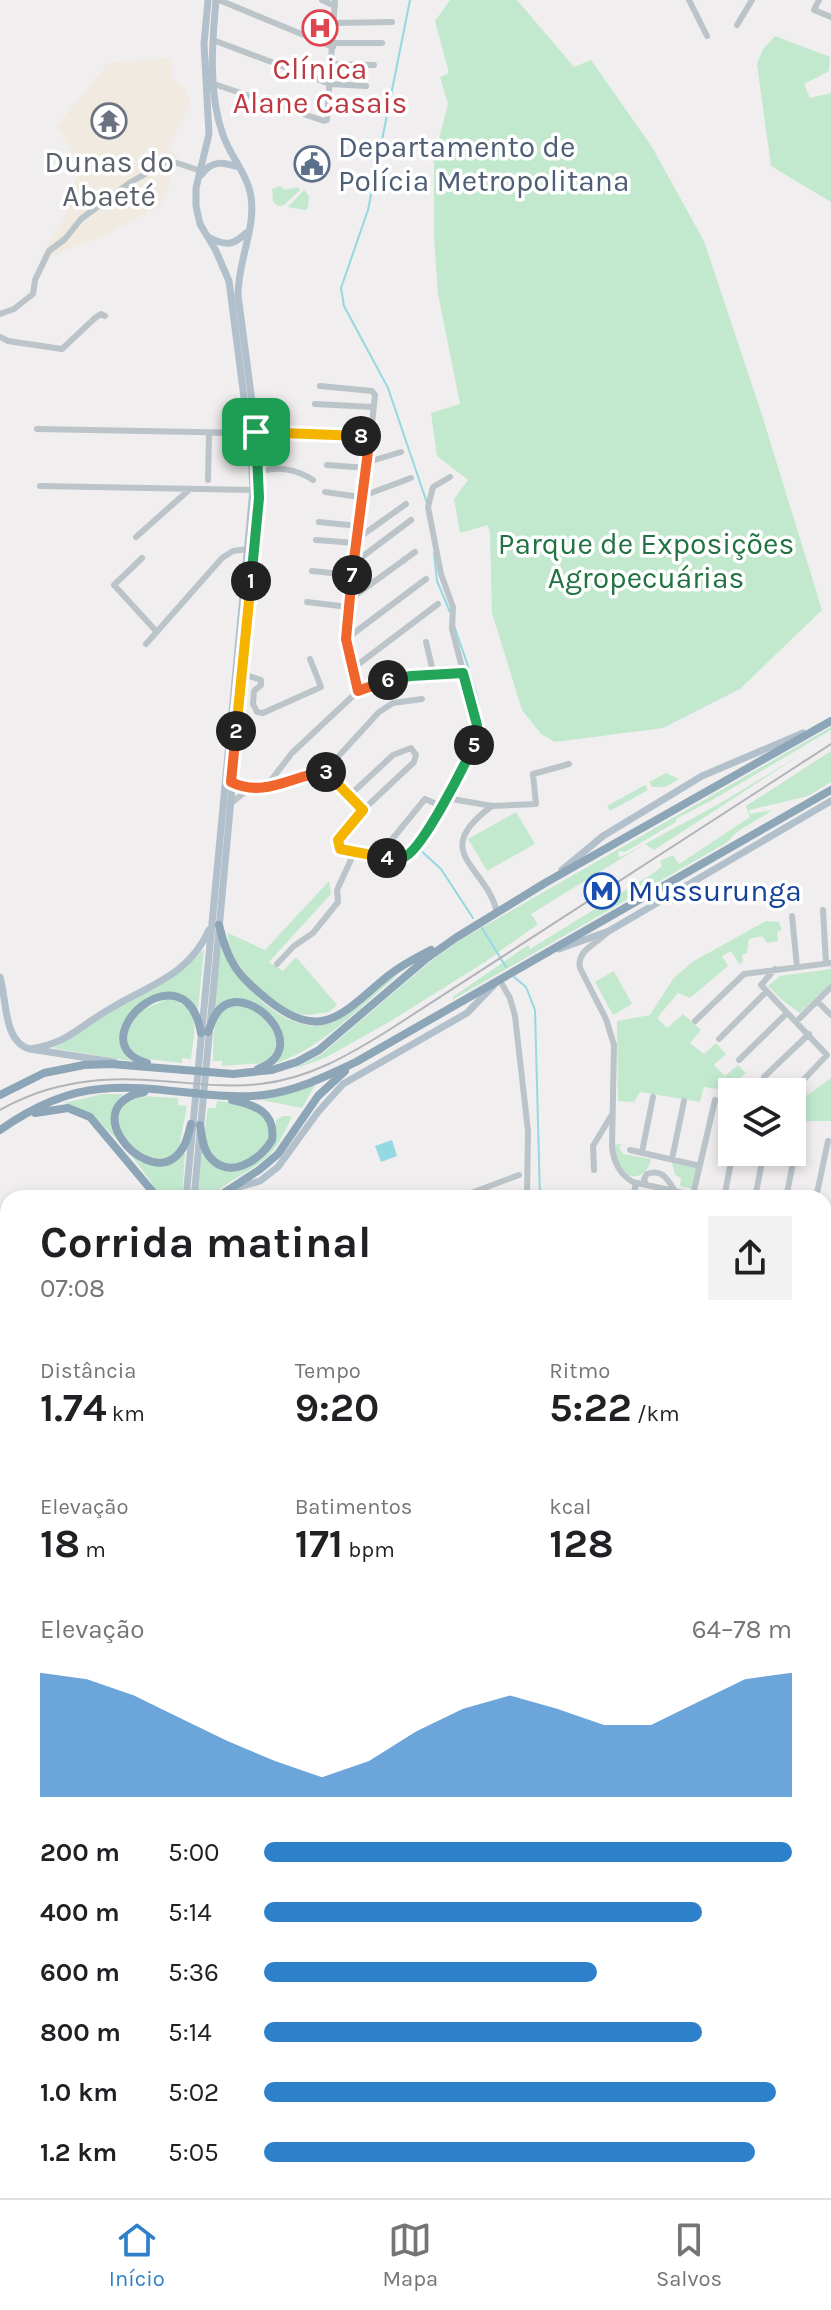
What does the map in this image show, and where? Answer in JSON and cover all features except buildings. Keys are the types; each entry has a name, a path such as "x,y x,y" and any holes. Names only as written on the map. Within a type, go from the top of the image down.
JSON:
{"highway":[{"path":"0,1095 30,1079 72,1066 96,1064 247,1073 285,1067 319,1050 427,958 457,937 545,883 831,721"},
{"path":"0,1130 54,1100 87,1090 125,1088 251,1096 288,1091 315,1082 356,1062 831,790"},
{"path":"215,925 228,957 244,980 290,1017 312,1022 329,1020 342,1014 397,969 457,937"},
{"path":"171,1069 138,1060 125,1050 122,1034 130,1018 150,1002 178,996 194,1007 204,1032"},
{"path":"204,1032 218,1011 228,1003 247,1003 266,1016 279,1036 279,1054 269,1064 247,1073"},
{"path":"228,1190 278,1154 325,1088 356,1062"},
{"path":"153,1090 130,1095 116,1109 116,1126 132,1150 154,1163 170,1160 183,1148 196,1124"},
{"path":"196,1124 206,1152 223,1166 236,1167 249,1163 272,1140 272,1123 263,1110 212,1095"},
{"path":"19,1117 58,1107 84,1113 96,1122 151,1190"}],"main road":[{"path":"194,1190 204,1032 259,498 259,472 229,281 206,236 196,206 209,134 204,44 208,0"},
{"path":"30,1049 69,1038 108,1009 159,984 197,951 215,925 253,490 252,432 238,295 238,273 251,228 251,194 220,127 214,84 213,40 217,0"},
{"path":"200,175 214,163 238,167"},
{"path":"206,236 230,245 251,228"},
{"path":"545,883 603,836 702,776 831,721"},
{"path":"545,953 609,931 829,803"},
{"path":"0,977 13,1037 19,1044 30,1049 144,1066"},
{"path":"233,1190 264,1178 284,1161 337,1089 467,1013 498,980"},
{"path":"187,1190 196,1124"}],"street":[{"path":"217,0 333,45 382,43"},
{"path":"214,84 324,121 328,119 335,3 322,0"},
{"path":"689,0 707,36"},
{"path":"737,25 752,0"},
{"path":"819,0 814,10 831,17"},
{"path":"335,23 392,22"},
{"path":"213,40 330,84 366,86"},
{"path":"332,64 374,65"},
{"path":"0,314 14,309 33,294 35,280 49,251 65,239 81,219 131,182 163,164 177,163 200,175"},
{"path":"0,337 8,341 62,349 95,318 101,314 105,316"},
{"path":"320,386 373,391 346,639 358,691"},
{"path":"315,404 373,407"},
{"path":"37,429 370,436"},
{"path":"208,480 209,434"},
{"path":"327,465 367,465 401,452"},
{"path":"259,472 266,469 298,470 313,480"},
{"path":"350,795 399,751 409,748 415,753 412,765 363,810 338,843 340,849 354,853 402,858 409,854 441,806 450,799 477,739 477,725 452,629 453,613 441,574 428,507 433,487 450,477"},
{"path":"325,492 360,497 411,478"},
{"path":"40,486 253,490"},
{"path":"136,537 190,489"},
{"path":"316,540 356,541 406,504"},
{"path":"354,563 411,520"},
{"path":"319,522 358,526"},
{"path":"146,644 222,558 233,551 248,549"},
{"path":"307,602 348,604 415,552"},
{"path":"142,558 114,585 156,631"},
{"path":"312,571 351,575"},
{"path":"346,639 426,579"},
{"path":"352,669 438,604"},
{"path":"426,642 434,676"},
{"path":"242,669 249,676 261,680 261,685 254,691 253,704 257,712 263,713 321,687 310,659"},
{"path":"265,788 271,776 292,753 358,691 397,677 463,673"},
{"path":"229,805 242,793 325,771 379,712 393,703 422,699"},
{"path":"450,799 492,806 536,804 533,774 569,764"},
{"path":"325,771 363,810"},
{"path":"231,782 254,789"},
{"path":"386,858 389,843 424,800 428,798 441,806"},
{"path":"492,806 466,832 462,847 465,857 494,901 497,912"},
{"path":"277,964 294,946 313,933 338,902 337,891 354,853"},
{"path":"695,1021 739,977 750,972 829,963 823,910"},
{"path":"792,916 797,967"},
{"path":"609,931 583,952 578,960 606,1019 614,1045 612,1147 624,1177 664,1190"},
{"path":"761,985 775,969"},
{"path":"750,972 826,1051 826,1058 806,1078"},
{"path":"498,980 510,998 517,1028 528,1131 527,1190"},
{"path":"797,1021 831,987"},
{"path":"719,1039 767,991"},
{"path":"817,1001 831,1015"},
{"path":"739,1060 787,1013"},
{"path":"764,1077 809,1034"},
{"path":"642,1152 653,1097"},
{"path":"694,1190 715,1100"},
{"path":"665,1175 684,1101"},
{"path":"594,1170 593,1146 613,1113"},
{"path":"818,1190 828,1141"},
{"path":"630,1150 700,1166"},
{"path":"726,1190 730,1166"},
{"path":"757,1190 761,1166"},
{"path":"788,1190 792,1166"},
{"path":"635,1190 636,1180 654,1172 665,1175 675,1190"},
{"path":"646,1185 644,1179 647,1174"},
{"path":"485,1190 519,1175"}],"green space":[{"name":"Parque de Exposições Agropecuárias","path":"450,0 517,0 574,67 591,60 652,147 704,241 822,610 740,689 663,728 555,742 541,734 522,710 492,613 488,525 460,533 454,499 468,480 437,456 431,413 460,404 438,294 434,238 434,158 448,104 440,77 449,73 435,21"},
{"path":"775,36 830,57 829,71 804,84 810,98 831,93 831,202 771,166 757,64 763,49"},
{"path":"280,186 285,190 298,187 300,190 284,205 278,206 273,202 272,189"},
{"path":"304,190 309,196 306,210 288,207"},
{"path":"831,727 831,730 676,819 676,822 625,852 619,851 618,856 645,844 531,914 538,924 485,962 325,1058 294,1069 322,1054 432,960 462,939"},
{"path":"831,751 831,782 808,796 749,810 750,814 773,810 738,831 726,843 452,1000 528,945 530,949 655,872 662,866 660,861 673,855 679,864 750,817 746,806"},
{"path":"800,755 654,850 645,844 717,805"},
{"path":"666,773 679,779 665,787 652,787 649,782"},
{"path":"645,785 648,790 610,811 607,806"},
{"path":"516,812 535,844 487,871 468,839"},
{"path":"329,881 331,894 269,962 283,971 296,957 337,1005 329,1012 301,1014 275,1001 242,969 229,944 228,933 265,950"},
{"path":"766,921 779,922 782,930 777,932 778,941 767,943 762,936 749,939 747,953 742,955 743,962 739,964 731,951 722,956 728,966 690,998 678,993 657,1018 667,1028 683,1014 701,1030 690,1043 704,1054 716,1043 726,1054 714,1065 725,1076 738,1065 746,1073 740,1078 718,1078 718,1089 704,1087 700,1102 640,1092 634,1102 618,1101 617,1021 650,1015 673,979 692,962"},
{"path":"221,945 237,974 263,1002 294,1022 311,1025 327,1024 346,1015 398,975 309,1048 274,1064 283,1045 277,1029 263,1014 248,1001 214,1011"},
{"path":"204,949 198,1010 186,998 171,994 155,996 140,1003 128,1015 121,1029 121,1045 130,1061 53,1048 175,974"},
{"path":"831,969 831,983 800,1013 768,986 780,976"},
{"path":"614,971 632,1004 613,1015 595,982"},
{"path":"169,998 187,1008 192,1015 191,1059 182,1058 182,1063 139,1058 129,1050 126,1029 139,1012"},
{"path":"231,1005 259,1012 275,1032 275,1049 264,1063 222,1066 222,1061 213,1061 216,1022"},
{"path":"831,1078 831,1121 806,1121 806,1096"},
{"path":"315,1085 302,1108 261,1100"},
{"path":"103,1094 123,1094 114,1105 111,1117 119,1141 128,1151 151,1165 164,1167 185,1153 183,1190 156,1190 132,1156 105,1128 91,1116 64,1103"},
{"path":"142,1096 178,1098 178,1105 187,1106 178,1152 166,1159 145,1157 127,1141 118,1127 120,1105"},
{"path":"217,1101 238,1103 265,1116 271,1134 261,1152 240,1163 228,1164 217,1161 209,1153 205,1139 208,1108 216,1108"},
{"path":"292,1116 278,1143 265,1159 219,1190 198,1190 202,1151 214,1166 250,1162 272,1146 276,1120"},
{"path":"622,1144 619,1147 623,1154 651,1159 649,1167 638,1176 630,1176 619,1166 614,1145"},
{"path":"672,1163 697,1168 693,1189 680,1186 681,1178 675,1175"}],"sand":[{"name":"Dunas do Abaeté","path":"172,58 172,80 186,89 190,103 168,148 179,158 160,206 106,235 39,261 76,195 76,158 57,126 109,62"}],"water":[{"path":"392,1140 397,1156 381,1162 375,1146"}],"waterway":[{"path":"410,0 368,210 341,288 344,306 388,388 427,503"},
{"path":"434,553 437,581 450,612"},
{"path":"452,796 479,747 481,734 479,703 454,625"},
{"path":"433,826 449,802"},
{"path":"418,848 441,869 473,918"},
{"path":"482,928 506,967"},
{"path":"514,977 526,987 535,1010 540,1190"}],"railway":[{"path":"0,1110 58,1087 98,1080 248,1085 295,1077 328,1064 389,1030 831,744"}],"place":[{"name":"Clínica Alane Casais","path":"320,28"},
{"name":"Dunas do Abaeté","path":"109,121"},
{"name":"Departamento de Polícia Metropolitana","path":"312,164"},
{"name":"Mussurunga","path":"602,891"}],"route":[{"path":"256,432 370,436 360,497 346,639 358,691 397,677 463,673 477,725 477,739 428,828 413,850 402,858 340,849 338,840 363,810 325,771 265,788 254,789 231,782 259,498 256,432"}]}
